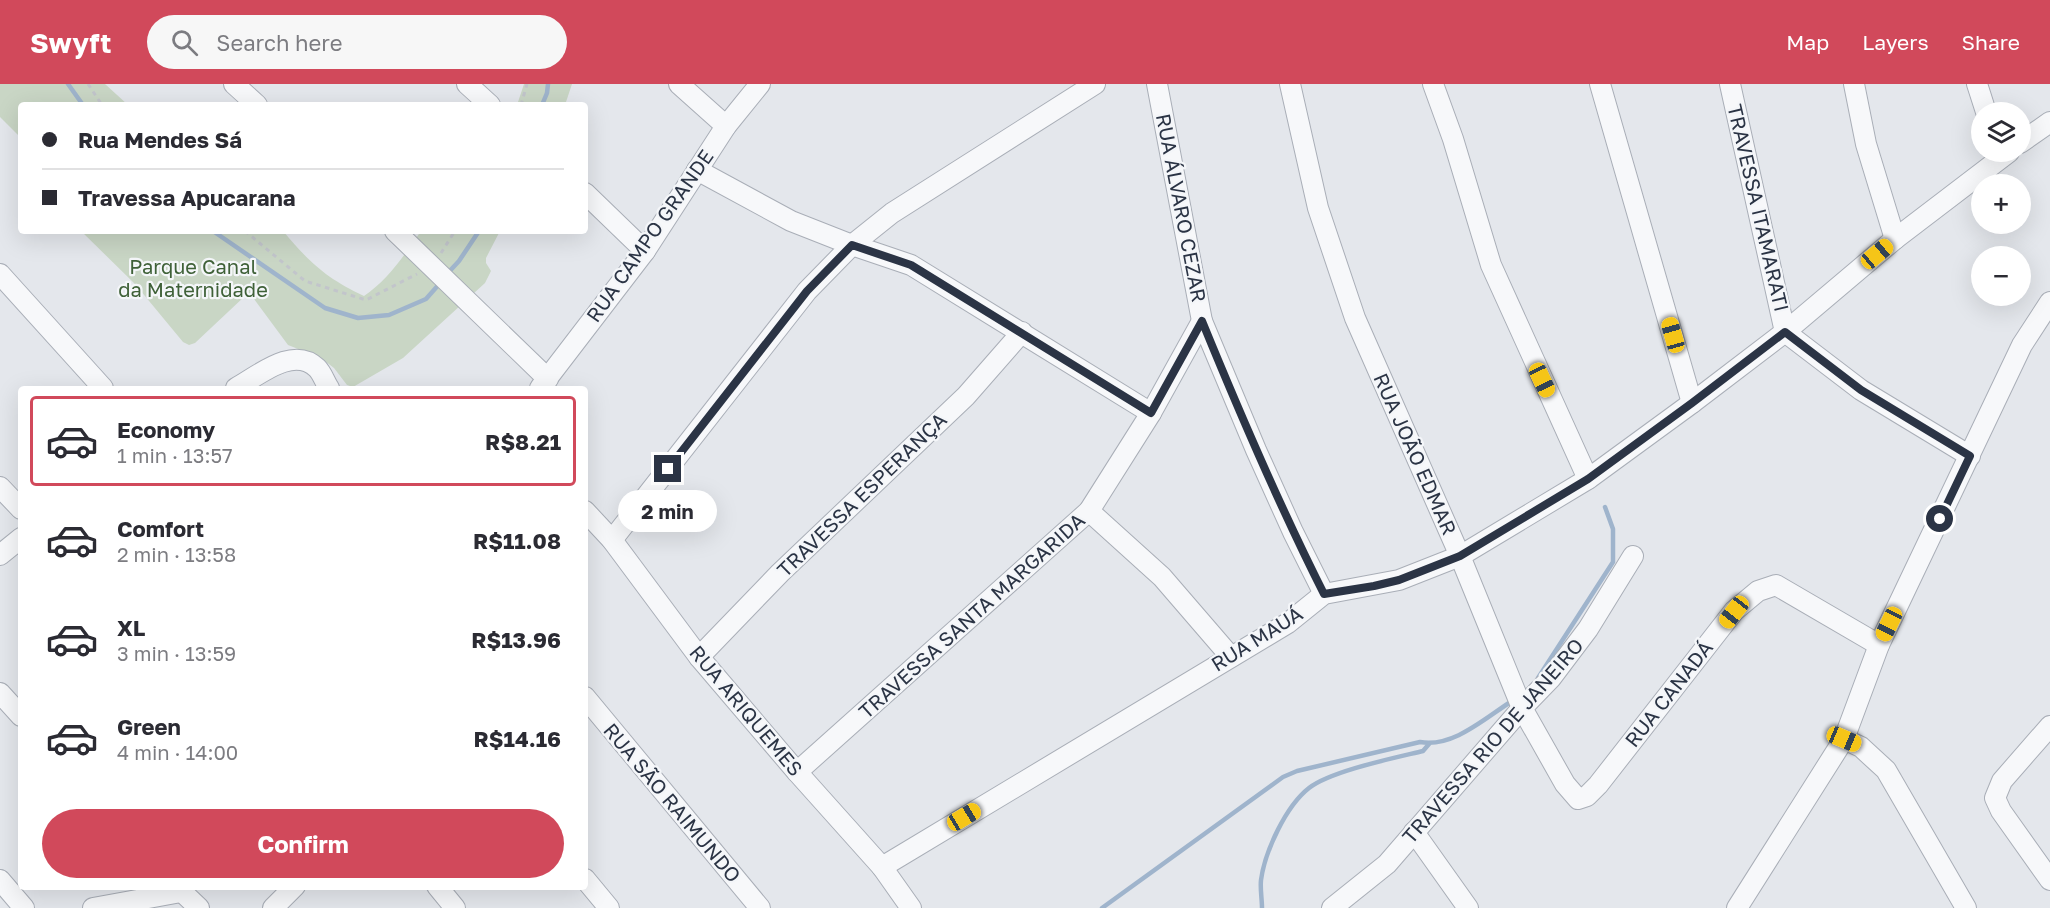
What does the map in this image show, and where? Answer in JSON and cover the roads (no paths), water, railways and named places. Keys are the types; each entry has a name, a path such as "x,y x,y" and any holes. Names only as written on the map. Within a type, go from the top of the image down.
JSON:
{"street":[{"path":"234,84 254,102"},
{"path":"467,84 487,102"},
{"path":"679,84 726,126"},
{"name":"RUA CAMPO GRANDE","path":"544,384 645,251 726,126 759,84"},
{"path":"612,540 807,291 852,245 892,213 1095,84"},
{"name":"RUA ÁLVARO CEZAR","path":"1157,84 1202,321 1256,450 1324,594"},
{"name":"RUA JOÃO EDMAR","path":"1290,84 1318,208 1355,318 1460,556 1522,708 1565,784 1578,799 1587,796"},
{"path":"1433,84 1453,139 1491,265 1588,479"},
{"path":"1600,84 1692,403"},
{"name":"TRAVESSA ITAMARATI","path":"1730,84 1785,332"},
{"path":"1854,84 1866,144 1895,239"},
{"path":"1977,84 1983,102"},
{"path":"2031,135 2050,122"},
{"name":"RUA MAUÁ","path":"882,867 1288,623 1324,594 1399,580 1460,556 1588,479 1785,332 1895,239 1993,162"},
{"path":"697,170 791,220 852,245 911,265 1151,413"},
{"path":"588,196 645,251"},
{"path":"398,234 460,293 544,384"},
{"path":"0,274 101,386"},
{"path":"1737,908 1844,739 1879,645 2022,345 2050,302"},
{"name":"TRAVESSA SANTA MARGARIDA","path":"797,772 1089,511 1151,413 1202,321"},
{"name":"TRAVESSA ESPERANÇA","path":"699,657 780,573 966,396 1022,332"},
{"path":"1785,332 1861,390 1970,456"},
{"path":"240,386 284,361 301,358 317,368 328,386"},
{"path":"0,487 18,506"},
{"path":"1089,511 1161,578 1231,657"},
{"name":"RUA ARIQUEMES","path":"588,514 612,540 699,657 882,867 911,908"},
{"path":"0,555 18,540"},
{"name":"TRAVESSA RIO DE JANEIRO","path":"1332,908 1387,864 1522,708 1551,678 1588,629 1633,556"},
{"name":"RUA CANADÁ","path":"1587,796 1734,612 1758,591 1776,585 1879,645"},
{"path":"0,693 18,713"},
{"name":"RUA SÃO RAIMUNDO","path":"588,702 760,908"},
{"path":"2050,726 2002,781 1995,798 2001,811 2050,880"},
{"path":"1844,739 1861,747 1886,770 1962,907"},
{"path":"1414,832 1468,908"},
{"path":"0,880 24,908"},
{"path":"588,883 609,908"},
{"path":"93,908 174,890"},
{"path":"180,890 199,908"},
{"path":"440,890 455,908"}],"waterway":[{"path":"68,84 81,102"},
{"path":"543,102 548,84"},
{"path":"217,234 325,308 358,318 389,315 426,299 441,282"},
{"path":"446,275 459,261 477,234"},
{"path":"1538,678 1613,562 1613,529 1605,507"},
{"path":"1102,908 1283,777 1297,771 1420,742 1444,741 1468,730 1512,701"},
{"path":"1262,908 1261,880 1267,856 1285,817 1300,796 1309,788 1332,776 1423,751 1429,744"}],"park label":[{"name":"Parque Canal da Maternidade","path":"193,278"}]}
